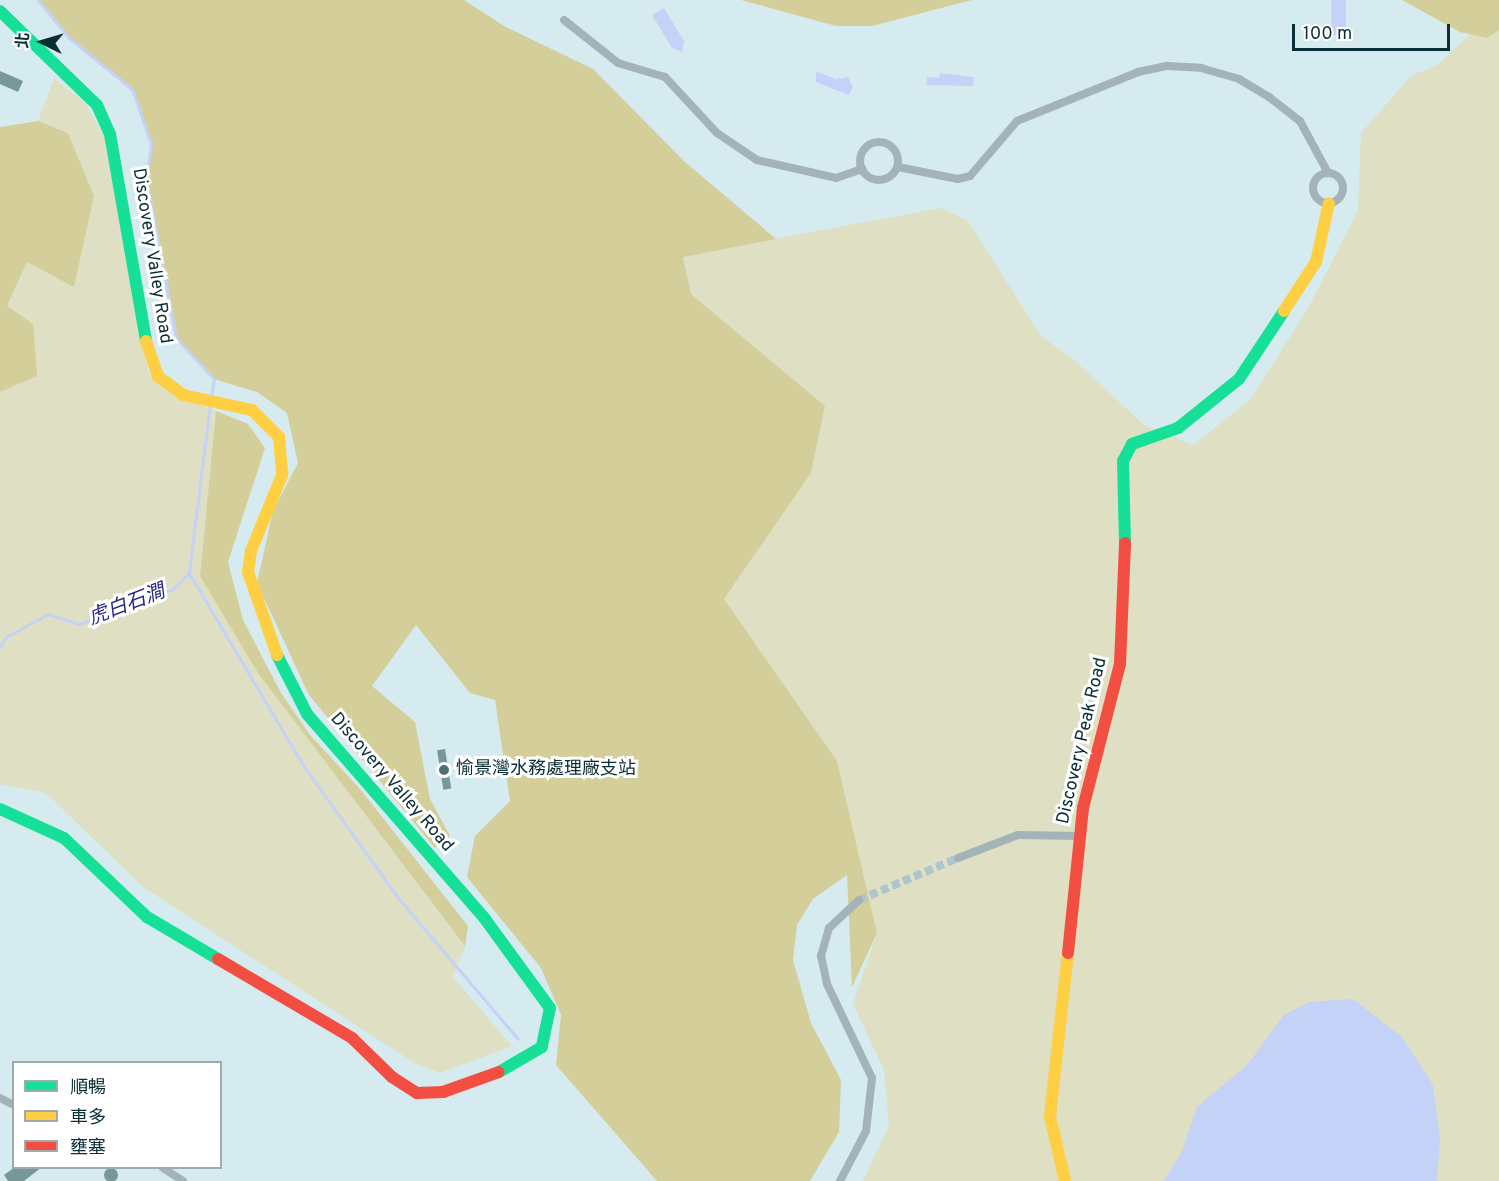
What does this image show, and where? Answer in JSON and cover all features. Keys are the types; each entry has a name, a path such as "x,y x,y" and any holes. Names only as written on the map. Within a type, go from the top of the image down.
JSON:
{"street":[{"name":"Discovery Valley Road","path":"0,11 97,105 116,154 151,363 172,390 199,399 232,404 265,418 284,452 282,475 250,551 248,572 284,672 307,714 484,919 540,990 550,1008 542,1047 512,1067 443,1092 417,1093 392,1077 352,1038 147,917 64,838 0,809"},
{"path":"564,20 618,63 665,77 732,145 757,160 814,175 836,178 862,170"},
{"name":"Discovery Peak Road","path":"897,167 958,179 970,176 1017,121 1138,72 1167,66 1201,68 1239,79 1269,97 1300,121 1328,173 1340,178 1343,188 1338,200 1329,203 1326,232 1316,262 1239,379 1178,428 1132,444 1123,461 1125,561 1120,664 1094,756 1080,836 1050,1116 1065,1181"},
{"path":"880,141 895,150 897,167 884,180 871,178 862,170 864,149 880,141"},
{"path":"1328,173 1315,181 1314,191 1329,203"},
{"path":"958,858 1018,835 1080,836"},
{"path":"840,1181 866,1131 872,1078 827,984 821,956 829,928 859,900"},
{"path":"166,1169 183,1181"}],"green space":[{"path":"1499,8 1499,1181 863,1181 889,1126 884,1070 853,1004 877,933 837,761 724,599 811,473 825,406 691,294 683,256 941,208 968,221 1041,336 1074,360 1144,425 1193,445 1250,400 1307,310 1358,211 1361,133 1412,75 1436,66"},
{"path":"54,78 86,104 108,144 148,372 169,392 216,411 200,576 258,673 465,946 453,977 512,1046 440,1073 416,1064 143,887 46,793 0,784 0,392 37,375 7,306 28,261 74,287 94,196 68,133 38,121"}],"shaded area":[{"path":"38,0 464,0 504,26 593,69 685,162 776,239 683,257 691,294 825,406 811,473 724,599 837,761 877,933 852,987 847,875 813,899 797,925 793,960 811,1023 841,1080 839,1132 810,1181 657,1181 556,1065 561,1015 541,968 467,877 475,836 510,801 495,700 470,693 416,625 372,686 415,722 430,799 450,836 435,848 309,695 257,583 273,511 298,463 287,413 257,392 214,379 176,338 146,178 151,144 132,89 69,38"},
{"path":"741,0 972,0 872,26 836,26"},
{"path":"1402,0 1499,0 1499,30 1487,38 1460,32"},
{"path":"38,121 68,133 94,196 74,287 27,262 7,306 33,324 37,376 0,392 0,127"},
{"path":"216,411 248,424 265,448 228,562 243,620 281,693 310,735 360,789 468,926 465,946 258,673 200,576"}],"water":[{"path":"1331,0 1346,0 1346,35 1331,35"},
{"path":"664,8 684,41 682,52 672,48 652,15"},
{"path":"816,71 836,79 848,77 853,87 849,95 816,82"},
{"path":"940,73 974,77 973,86 926,85 927,77 939,78"},
{"path":"1353,999 1402,1037 1433,1085 1440,1139 1437,1181 1164,1181 1182,1151 1197,1107 1247,1065 1284,1015 1309,1002"}],"building":[{"path":"0,71 23,81 18,92 0,84"},
{"name":"愉景灣水務處理廠支站","path":"445,749 451,789 443,790 437,750"},
{"path":"12,1169 39,1169 24,1181 8,1181 4,1175"},
{"path":"107,1169 115,1169 118,1172 118,1178 114,1182 108,1182 104,1178 104,1172"}],"waterway":[{"path":"38,0 69,38 132,89 151,144 146,178 176,338 214,379 211,398"},
{"path":"210,404 189,573 305,768 398,898 518,1039"},
{"name":"虎白石澗","path":"0,647 6,637 48,614 79,624 173,589 189,573"}],"tunnel":[{"path":"859,900 958,858"}],"traffic: fast":[{"path":"0,11 97,105 110,134 146,341"},
{"path":"1125,543 1123,461 1132,444 1178,428 1239,379 1284,311"},
{"path":"277,655 307,714 485,919 550,1008 542,1047 499,1072"},
{"path":"0,809 64,838 147,917 218,959"}],"traffic: slow":[{"path":"1284,311 1316,262 1329,203"},
{"path":"146,341 158,376 183,395 252,410 279,437 282,475 251,551 248,572 277,655"},
{"path":"1065,1181 1050,1116 1068,953"}],"traffic: jam":[{"path":"1068,953 1083,808 1120,664 1125,543"},
{"path":"218,959 352,1038 392,1077 417,1093 443,1092 499,1072"}],"place":[{"name":"愉景灣水務處理廠支站","path":"444,770"}]}
